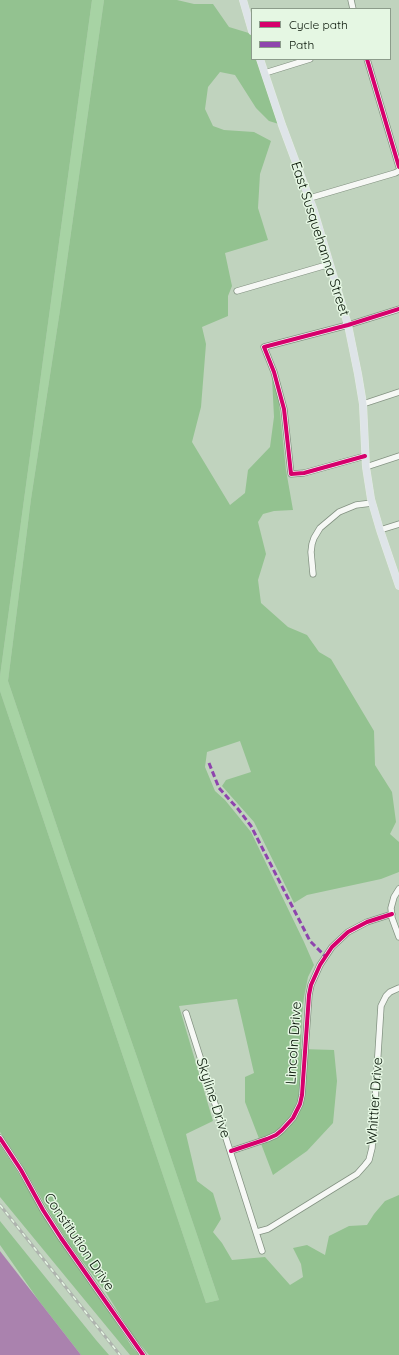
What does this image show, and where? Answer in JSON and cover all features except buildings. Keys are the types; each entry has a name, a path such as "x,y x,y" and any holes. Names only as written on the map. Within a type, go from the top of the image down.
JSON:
{"main road":[{"path":"243,0 251,28"},
{"name":"East Susquehanna Street","path":"260,60 310,198 348,325 358,374 362,404 366,467 372,503 399,586"}],"street":[{"path":"265,73 307,60"},
{"path":"367,60 399,167"},
{"path":"310,198 399,171"},
{"path":"237,291 330,264"},
{"path":"365,456 304,473 291,474 284,409 274,372 264,347 348,325 399,309"},
{"path":"362,404 399,392"},
{"path":"366,467 399,456"},
{"path":"312,574 312,544 320,528 333,516 343,510 356,505 372,503"},
{"path":"380,530 399,524"},
{"path":"399,889 392,905 392,914 399,937"},
{"name":"Lincoln Drive","path":"231,1151 276,1135 293,1118 300,1104 302,1095 309,994 311,985 320,965 332,947 348,932 367,922 392,914"},
{"name":"Whittier Drive","path":"257,1232 268,1229 357,1174 369,1160 372,1148 381,1006 386,996 399,988"},
{"name":"Skyline Drive","path":"186,1013 262,1251"},
{"name":"Constitution Drive","path":"0,1138 21,1170 43,1210 61,1238 143,1355"}],"green space":[{"path":"0,0 92,0 0,676"},
{"path":"92,0 104,0 60,310 31,499 8,681 219,1300 206,1303 0,691 0,676"},
{"path":"104,0 177,0 194,4 213,4 229,27 251,34 251,60 260,60 282,125 269,121 256,108 235,75 220,72 208,87 205,109 213,126 224,130 254,132 271,141 260,174 258,208 268,240 225,253 232,286 228,296 228,316 202,327 206,344 201,407 192,442 230,505 245,493 248,470 270,447 274,417 272,378 278,393 286,470 293,510 274,511 263,514 258,522 266,554 258,580 261,603 288,627 307,635 319,652 331,659 374,731 375,765 392,792 396,822 390,834 399,842 399,872 381,879 307,895 294,903 254,822 222,786 226,780 251,772 240,741 207,752 205,767 215,791 225,800 251,832 314,965 308,977 304,997 301,1049 334,1050 337,1081 333,1123 307,1151 273,1175 245,1102 245,1077 254,1073 237,999 179,1006 213,1121 186,1134 197,1181 213,1193 221,1219 213,1232 222,1243 232,1260 265,1257 290,1285 303,1277 301,1264 293,1248 307,1245 325,1255 329,1236 349,1226 367,1225 385,1201 399,1195 399,1355 149,1355 133,1336 105,1291 70,1245 19,1160 0,1132 0,691 206,1303 219,1300 8,681 31,499 60,310"},
{"path":"0,1145 65,1249 139,1355 130,1355 0,1197"},
{"path":"0,1221 109,1355 81,1355 39,1301 0,1245"}],"shaded area":[{"path":"0,1251 39,1301 81,1355 0,1355"}],"railway":[{"path":"0,1205 120,1355"}],"marked path":[{"path":"209,763 219,788 251,826 310,941 325,956"}],"cycle path":[{"path":"367,60 399,167"},
{"path":"365,456 304,473 291,474 284,409 274,372 264,347 348,325 399,309"},
{"path":"231,1151 276,1135 293,1118 300,1104 302,1095 309,995 311,985 320,965 332,947 348,932 367,922 392,914"},
{"path":"0,1138 21,1170 43,1210 61,1238 143,1355"}]}
